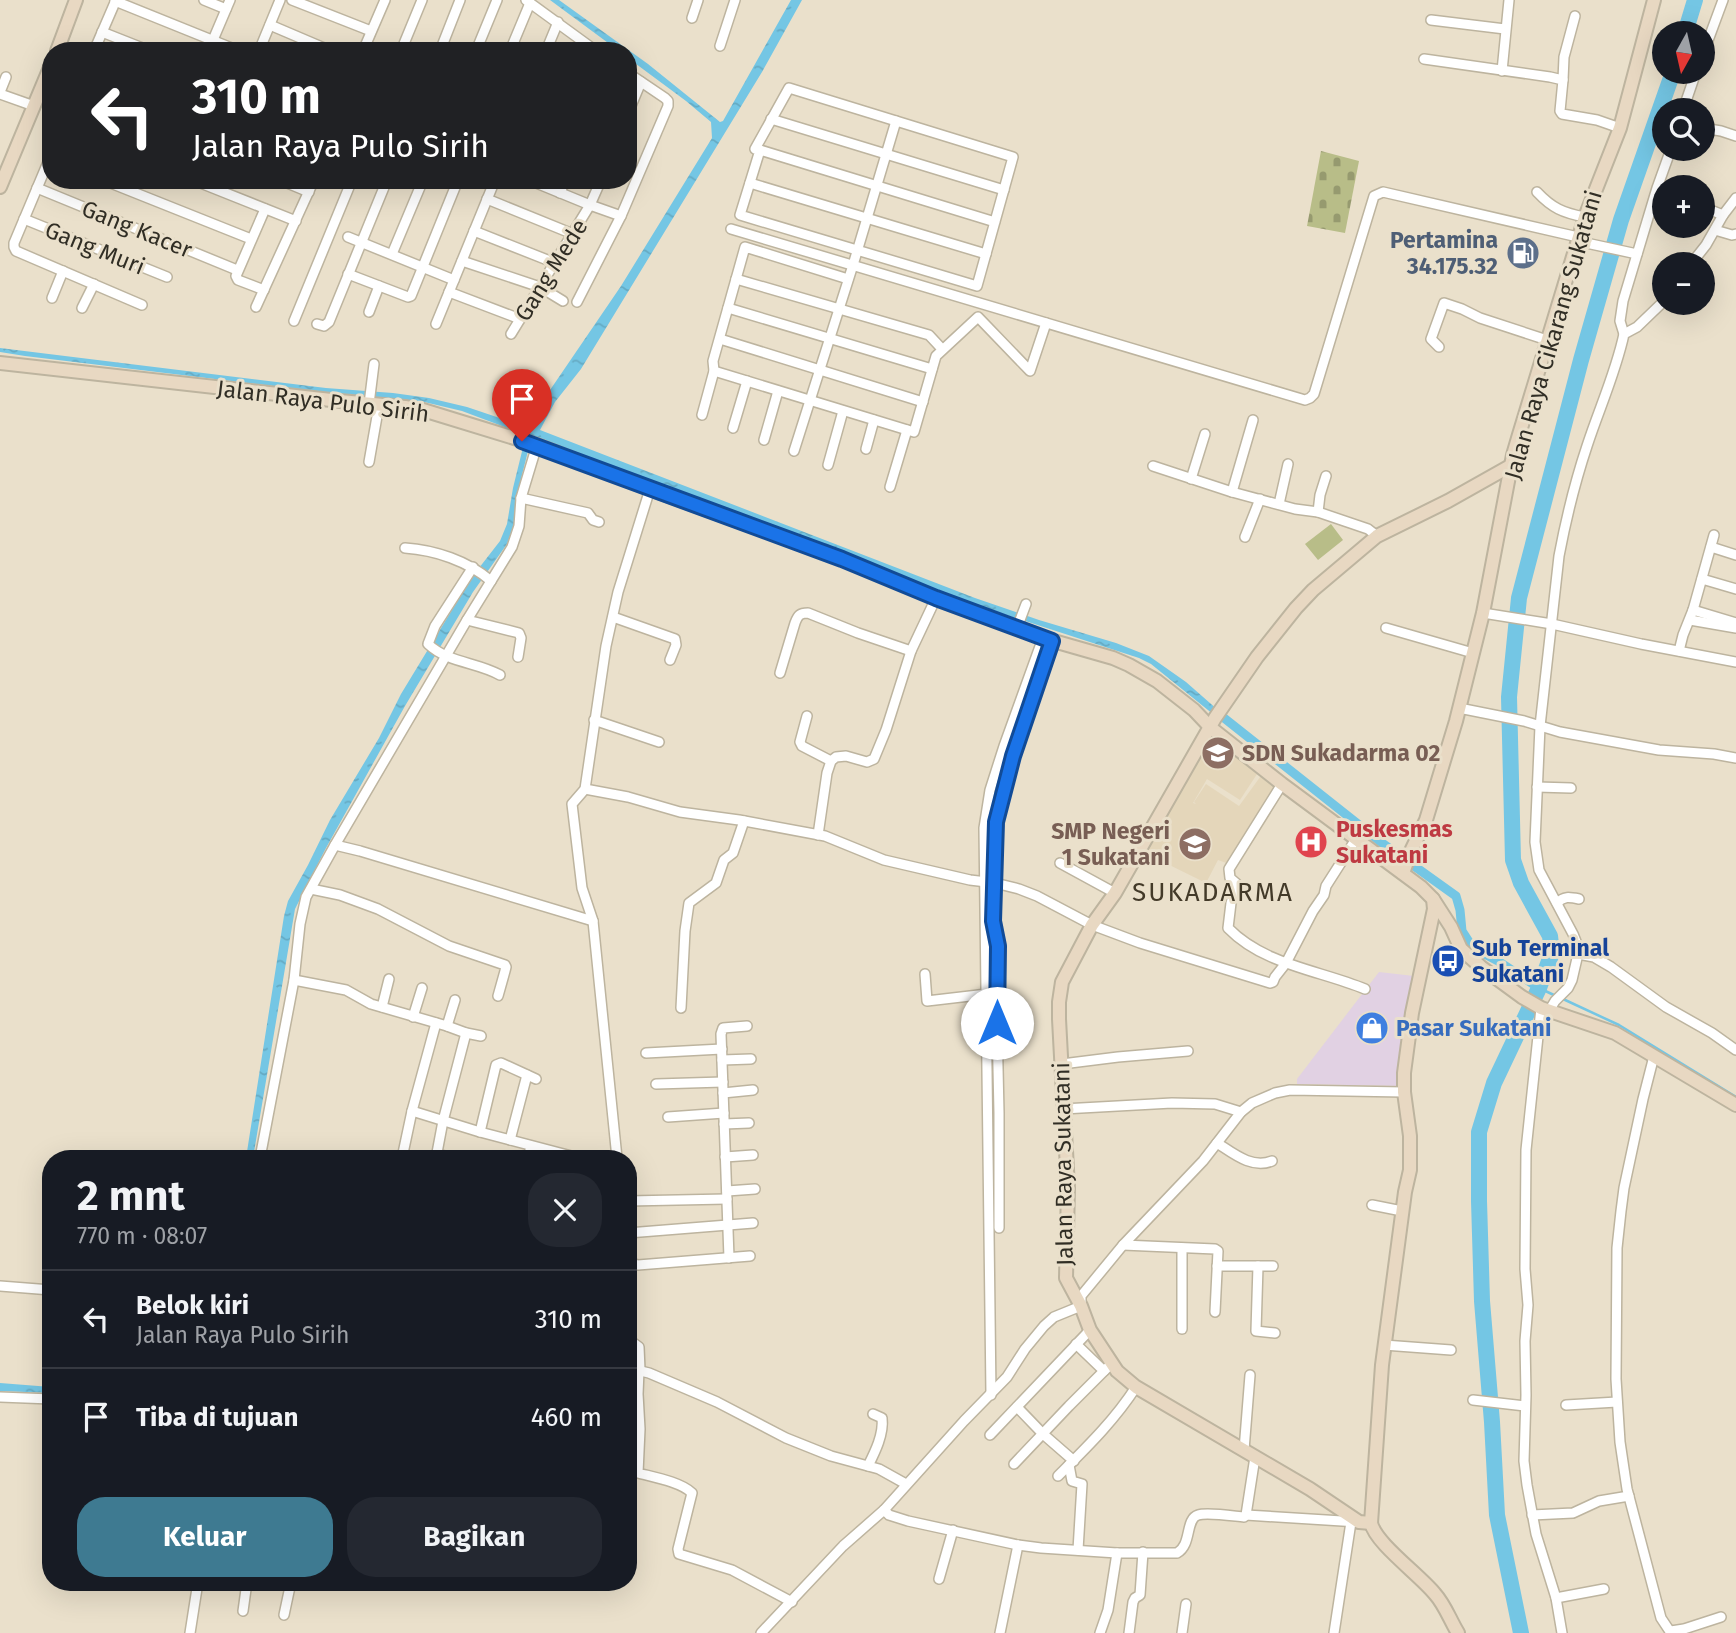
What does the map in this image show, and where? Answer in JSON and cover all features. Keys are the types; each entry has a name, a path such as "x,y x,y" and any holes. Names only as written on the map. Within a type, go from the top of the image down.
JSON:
{"street":[{"path":"60,42 76,0"},
{"path":"98,42 116,0 218,42"},
{"path":"204,0 228,4 213,40"},
{"path":"263,42 280,0"},
{"path":"292,0 371,31"},
{"path":"367,42 384,0"},
{"path":"405,42 422,0"},
{"path":"444,42 460,0"},
{"path":"480,42 497,0"},
{"path":"692,19 698,0"},
{"path":"720,46 735,0"},
{"path":"1502,71 1509,0"},
{"name":"Jalan Raya Cikarang Sukatani","path":"1406,864 1426,820 1473,653 1488,614 1518,438 1585,217 1620,128 1654,0"},
{"path":"1715,22 1723,0"},
{"path":"513,42 528,1 558,22 579,42"},
{"path":"1575,16 1564,57 1560,111 1562,114 1597,120 1620,128"},
{"path":"1431,20 1505,29"},
{"path":"550,42 558,22"},
{"path":"270,25 310,42"},
{"path":"102,32 127,42"},
{"path":"1424,59 1563,80"},
{"path":"6,77 0,93 34,106"},
{"path":"637,79 668,101 637,179"},
{"path":"637,92 641,82"},
{"path":"0,187 42,87"},
{"path":"760,150 740,215 977,286 986,254 995,222 1004,190 1013,157 789,88 755,149 760,150 995,222"},
{"path":"771,119 1004,190"},
{"path":"794,451 896,121"},
{"path":"1715,130 1736,136"},
{"path":"42,176 14,243 16,251 142,304"},
{"path":"750,183 986,254"},
{"name":"Gang Kacer","path":"37,188 237,270 238,280 264,290"},
{"path":"126,189 251,239"},
{"path":"215,189 296,221"},
{"path":"302,189 309,192"},
{"path":"256,307 310,189"},
{"path":"294,321 348,189"},
{"path":"317,324 324,326 329,323 383,189"},
{"path":"392,254 419,189"},
{"path":"348,274 411,296 454,189"},
{"path":"436,324 491,189"},
{"path":"550,189 621,216"},
{"path":"560,193 562,189"},
{"name":"Gang Mede","path":"511,334 573,234 597,189"},
{"path":"577,302 633,189"},
{"path":"731,229 1305,400 1314,394 1374,195 1377,193 1383,192 1637,254"},
{"path":"1537,192 1557,209 1585,217"},
{"path":"1736,198 1715,230 1732,235 1736,233"},
{"path":"487,199 573,234"},
{"path":"237,270 264,209"},
{"path":"1715,212 1723,215"},
{"path":"1562,1633 1556,1598 1532,1515 1524,1461 1528,1305 1525,1269 1526,1150 1541,1018 1545,1006 1568,988 1578,954 1573,934 1542,878 1536,859 1536,787 1559,556 1566,521 1586,447 1620,355 1625,334 1620,321 1623,301 1652,214"},
{"name":"Gang Muri","path":"24,219 167,277"},
{"path":"474,231 555,263"},
{"path":"348,237 454,280"},
{"path":"702,415 714,371 713,361 746,247 848,279"},
{"path":"462,261 540,288 563,301"},
{"path":"52,298 63,271"},
{"path":"736,279 929,335 942,349"},
{"path":"82,308 94,284"},
{"path":"369,312 379,286"},
{"path":"449,292 520,319"},
{"path":"1439,347 1431,339 1444,303 1547,340"},
{"path":"728,309 932,369"},
{"path":"1625,334 1652,313"},
{"path":"714,371 914,432 936,356 978,317 1030,372 1046,323"},
{"path":"720,339 923,401"},
{"name":"Jalan Raya Pulo Sirih","path":"0,363 423,410 530,443 842,559 936,598 1021,617 1048,640 1112,658 1143,672 1187,704 1216,717"},
{"path":"369,462 374,364"},
{"path":"733,428 747,381"},
{"path":"764,440 778,391"},
{"path":"828,465 844,411"},
{"path":"866,449 874,420"},
{"path":"1232,492 1253,420"},
{"path":"890,486 907,430"},
{"path":"1191,479 1205,434"},
{"path":"262,1150 294,980 306,897 443,656 467,620 489,579 512,547 519,526 530,443"},
{"path":"1279,504 1288,464"},
{"name":"Jalan Raya Sukatani","path":"1458,1633 1438,1597 1372,1528 1107,1368 1082,1306 1066,1278 1068,1188 1059,1019 1060,992 1062,982 1092,925 1115,893 1216,717 1257,657 1304,599 1377,536 1512,465"},
{"path":"1153,466 1232,492 1295,509 1318,512 1368,528 1377,536"},
{"path":"1318,512 1326,476"},
{"path":"616,1150 593,920 582,888 572,804 585,789 606,646 626,562 650,489"},
{"path":"522,498 588,513 593,520 600,522"},
{"path":"1245,537 1260,499"},
{"path":"1679,651 1714,535"},
{"path":"1711,547 1736,555"},
{"path":"405,548 422,549 474,568 489,579"},
{"path":"474,568 435,626 428,642 429,646 443,656 488,668 500,675"},
{"path":"1702,579 1736,589"},
{"path":"818,835 831,761 836,757 867,762 874,759 911,651 936,598"},
{"path":"1693,610 1736,626"},
{"path":"780,673 795,623 798,615 802,613 911,651"},
{"path":"1488,614 1552,624 1736,662"},
{"path":"613,617 676,639 670,660"},
{"path":"467,620 519,633 521,638 518,657"},
{"path":"1690,620 1736,626"},
{"path":"1386,628 1473,653"},
{"path":"991,1395 993,1050 998,946 985,882 999,808 1048,640"},
{"path":"999,1228 993,1050 987,994 984,828 990,790 1008,735 1048,640"},
{"path":"1459,708 1524,721 1560,732 1659,750 1736,758"},
{"path":"1015,717 1028,714"},
{"path":"807,716 800,742 802,746 831,761"},
{"path":"1216,717 1282,784 1356,839 1406,864 1433,899 1461,949 1481,967 1522,997 1615,1033 1736,1105"},
{"path":"594,720 659,743"},
{"path":"1008,735 1019,737"},
{"path":"1282,784 1229,869 1230,878 1237,884 1228,928 1261,952 1365,989"},
{"path":"1536,787 1571,788"},
{"path":"585,789 628,797 680,812 818,835 884,860 1019,889 1092,925 1140,943 1270,983 1286,963 1324,895 1326,886 1356,839"},
{"path":"988,807 999,808"},
{"path":"681,1008 689,903 716,883 724,860 733,853 744,821"},
{"path":"335,845 593,920"},
{"path":"1060,863 1115,893"},
{"path":"311,889 340,895 378,909 449,946 505,965 498,996"},
{"path":"1557,903 1566,897 1579,899"},
{"path":"1334,1633 1361,1522 1409,1170 1410,1136 1404,1073 1412,1013 1434,909 1433,899"},
{"path":"1578,954 1594,957 1611,967 1658,1001 1736,1050"},
{"path":"925,974 927,1001 987,994"},
{"path":"382,1007 389,979"},
{"path":"294,980 346,990 360,999 382,1007 481,1036"},
{"path":"413,1017 422,988"},
{"path":"447,1026 455,1000"},
{"path":"404,1150 436,1023"},
{"path":"729,1258 721,1034 723,1028 747,1026"},
{"path":"437,1150 467,1033"},
{"path":"646,1054 722,1049"},
{"path":"1062,1064 1188,1051"},
{"path":"1654,1056 1624,1188 1617,1248 1617,1402 1620,1442 1629,1496 1661,1618 1671,1632 1721,1617"},
{"path":"722,1060 751,1059"},
{"path":"480,1132 496,1065 501,1063 531,1077 510,1140"},
{"path":"656,1084 723,1082"},
{"path":"723,1093 753,1090"},
{"path":"761,1633 843,1546 884,1510 991,1395 1044,1326 1054,1317 1082,1306 1081,1296 1123,1245 1203,1161 1241,1112 1252,1103 1290,1090 1404,1092"},
{"path":"1063,1109 1172,1102 1215,1104 1241,1112"},
{"path":"412,1111 547,1150"},
{"path":"668,1117 724,1114"},
{"path":"724,1125 749,1124"},
{"path":"1217,1143 1255,1164 1272,1161"},
{"path":"530,1150 531,1146"},
{"path":"725,1157 753,1155"},
{"path":"637,1200 727,1195 755,1189"},
{"path":"1372,1205 1402,1211"},
{"path":"637,1232 753,1223"},
{"path":"1123,1245 1218,1251 1215,1312"},
{"path":"1182,1248 1182,1329"},
{"path":"637,1265 751,1256"},
{"path":"1217,1266 1273,1266"},
{"path":"1258,1266 1256,1331 1275,1333"},
{"path":"0,1286 42,1289"},
{"path":"990,1435 1090,1330"},
{"path":"1014,1464 1107,1368 1076,1344"},
{"path":"1384,1345 1451,1350"},
{"path":"637,1346 640,1370 638,1473 657,1477 692,1493 679,1554 732,1570 792,1602"},
{"path":"637,1370 717,1402 786,1438 868,1466 906,1484"},
{"path":"1246,1515 1250,1454 1250,1375"},
{"path":"1058,1476 1126,1404 1136,1387"},
{"path":"0,1397 42,1399"},
{"path":"1473,1400 1525,1406"},
{"path":"1566,1405 1617,1402"},
{"path":"1017,1407 1071,1463 1072,1481 1083,1483 1078,1550"},
{"path":"868,1466 883,1423 882,1418 873,1415"},
{"path":"1532,1515 1573,1513 1600,1501 1629,1496"},
{"path":"884,1510 889,1515 908,1521 1018,1545 1117,1553 1180,1553 1185,1546 1191,1521 1195,1516 1203,1514 1361,1522"},
{"path":"939,1579 953,1530"},
{"path":"1000,1633 1018,1545"},
{"path":"1129,1633 1133,1602 1140,1595 1143,1552"},
{"path":"1100,1633 1108,1610 1117,1553"},
{"path":"1556,1598 1604,1589"},
{"path":"190,1633 197,1591"},
{"path":"243,1612 246,1591"},
{"path":"284,1615 289,1591"},
{"path":"1182,1633 1186,1604"}],"shaded area":[{"path":"1212,735 1259,771 1240,800 1207,779 1193,803 1196,804 1194,802 1206,784 1239,806 1263,773 1279,786 1229,864 1218,860 1206,883 1143,852"},
{"name":"Pasar Sukatani","path":"1379,972 1414,976 1400,1086 1297,1084 1297,1079"}],"green space":[{"path":"1321,151 1359,161 1345,233 1307,226"},
{"path":"1331,524 1343,540 1318,560 1305,544"}],"water":[{"path":"550,0 559,0 617,42 607,42"},
{"path":"791,0 802,0 762,72 581,369 555,402 540,430 975,598 1149,656 1186,682 1227,718 1224,723 1151,664 1139,658 973,604 533,437 518,491 514,525 507,544 473,592 405,706 295,909 254,1150 247,1150 288,901 401,694 472,577 500,541 507,524 526,435 462,411 420,401 355,396 25,356 0,352 0,348 429,398 467,407 529,428 548,393 621,286 712,138 711,122 637,65 637,56 720,122 723,121"},
{"path":"0,1383 42,1386 42,1393 0,1391"}],"waterway":[{"path":"1689,21 1695,0"},
{"path":"1521,1633 1497,1515 1482,1301 1479,1132 1494,1083 1539,988 1552,953 1550,936 1521,883 1513,860 1509,697 1519,598 1581,360 1621,220 1669,84"},
{"path":"1219,714 1382,843 1456,896 1462,931 1473,948 1539,988"},
{"path":"1539,988 1556,996"},
{"path":"1563,999 1619,1025 1736,1097"}],"place":[{"name":"Pertamina 34.175.32","path":"1523,253"},
{"name":"SDN Sukadarma 02","path":"1218,753"},
{"name":"Puskesmas Sukatani","path":"1311,842"},
{"name":"SMP Negeri 1 Sukatani","path":"1195,844"},
{"name":"Sub Terminal Sukatani","path":"1448,961"},
{"name":"Pasar Sukatani","path":"1372,1028"}],"district":[{"name":"SUKADARMA","path":"1213,892"}],"route":[{"path":"522,441 842,559 936,598 1052,641 1013,756 996,822 993,921 998,946 997,1023"}]}
